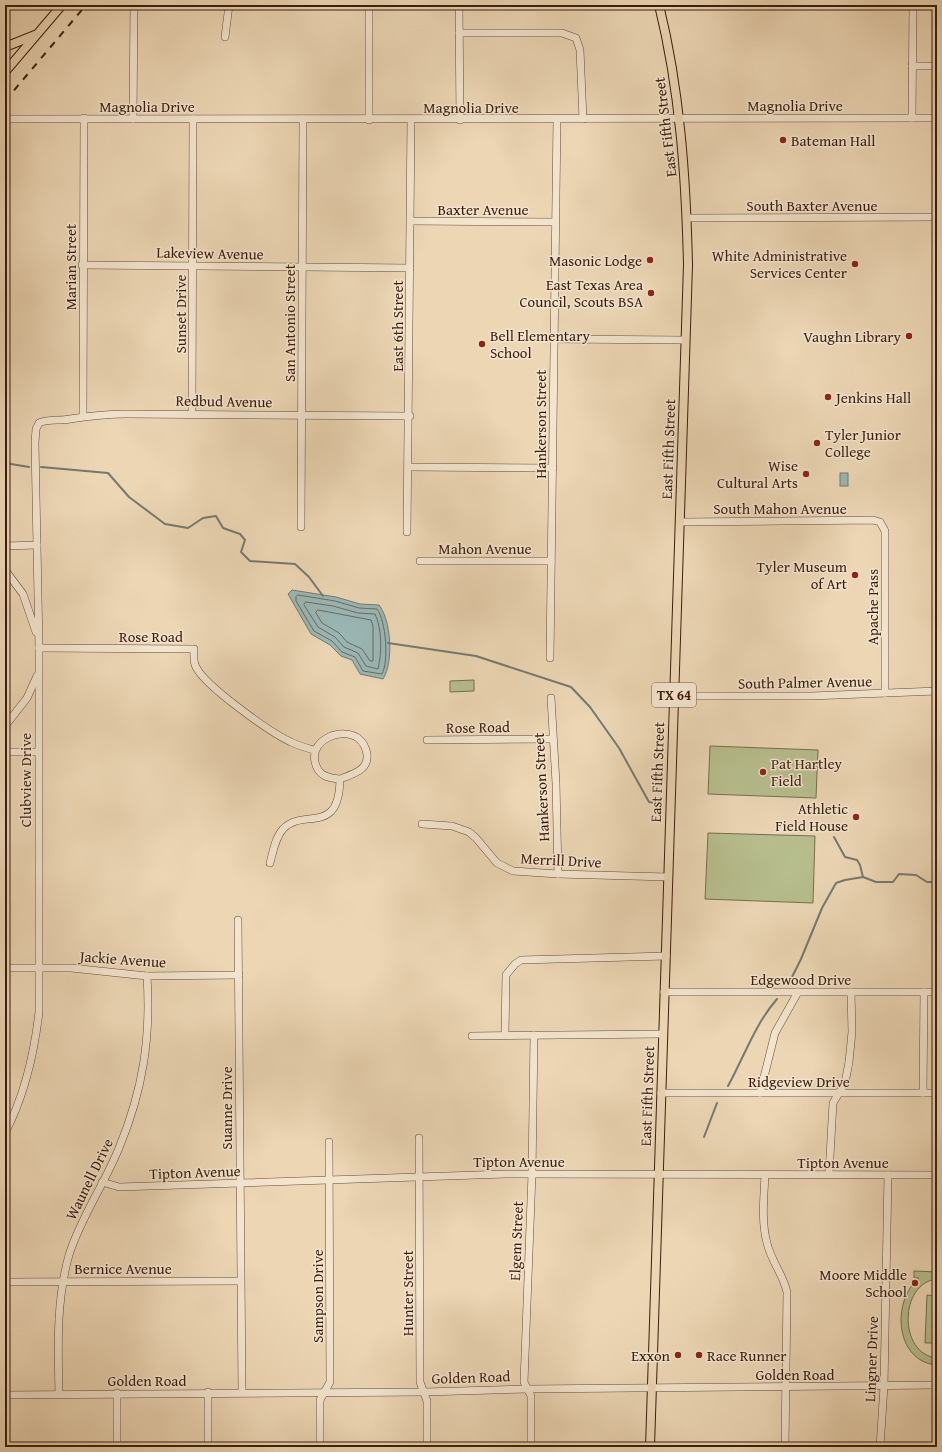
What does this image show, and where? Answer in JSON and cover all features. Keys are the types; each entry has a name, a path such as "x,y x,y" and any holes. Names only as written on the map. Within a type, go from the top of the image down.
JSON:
{"main road":[{"path":"5,72 62,5"},
{"name":"East Fifth Street","path":"650,1447 688,278 687,218 679,118 672,67 659,5"},
{"path":"5,47 36,35"}],"street":[{"path":"133,119 134,5"},
{"path":"225,37 229,5"},
{"path":"369,5 369,120"},
{"path":"459,5 460,120"},
{"path":"912,118 913,5"},
{"path":"459,34 562,33 576,38 580,50 584,119"},
{"path":"912,66 937,66"},
{"name":"Marian Street","path":"83,416 82,265 84,118"},
{"name":"Magnolia Drive","path":"5,119 460,120 937,118"},
{"name":"Sunset Drive","path":"192,414 193,119"},
{"name":"San Antonio Street","path":"301,527 303,119"},
{"name":"Hankerson Street","path":"550,658 553,468 554,222 557,119"},
{"name":"East 6th Street","path":"407,532 410,416 411,120"},
{"name":"South Baxter Avenue","path":"687,218 937,217"},
{"name":"Baxter Avenue","path":"411,221 554,222"},
{"name":"Lakeview Avenue","path":"82,265 410,268"},
{"path":"553,339 685,340"},
{"name":"Redbud Avenue","path":"39,423 44,420 83,416 127,414 410,416"},
{"name":"Clubview Drive","path":"5,1133 22,1093 32,1061 39,1012 39,648 35,444 36,430 39,423"},
{"path":"409,467 553,468"},
{"name":"South Mahon Avenue","path":"680,522 873,520 880,522"},
{"name":"Apache Pass","path":"880,522 885,531 885,693"},
{"path":"5,546 37,545"},
{"name":"Mahon Avenue","path":"420,561 551,561"},
{"path":"5,570 23,594 38,638"},
{"name":"Rose Road","path":"39,648 194,649 195,664 197,669 221,694 282,737 297,745 314,750"},
{"path":"5,726 27,698 39,671"},
{"name":"South Palmer Avenue","path":"674,696 811,696 937,691"},
{"name":"Hankerson Street","path":"551,698 556,783 558,874"},
{"path":"338,735 351,735 362,743 367,757 365,766 358,771 340,779 326,777 320,773 316,766 314,750 325,739 338,735"},
{"name":"Rose Road","path":"427,740 553,739"},
{"path":"5,752 38,752"},
{"path":"270,863 277,840 283,829 294,823 320,818 332,809 339,796 340,779"},
{"name":"Merrill Drive","path":"422,824 452,826 469,832 497,863 513,871 558,874 668,877"},
{"name":"Suanne Drive","path":"238,920 239,1184 242,1392"},
{"path":"505,1035 506,975 509,969 522,960 666,956"},
{"name":"Jackie Avenue","path":"5,968 71,968 147,976 239,975"},
{"name":"Waunell Drive","path":"58,1394 59,1304 63,1281 76,1237 119,1148 142,1072 149,1024 147,976"},
{"name":"Edgewood Drive","path":"664,992 937,992"},
{"path":"760,1093 775,1033 798,992"},
{"path":"829,1174 833,1103 845,1083 849,1062 852,1032 851,992"},
{"path":"923,1093 924,992"},
{"path":"472,1036 663,1034"},
{"name":"Elgem Street","path":"531,1447 531,1396 524,1382 532,1174 534,1035"},
{"name":"Ridgeview Drive","path":"661,1093 937,1093"},
{"name":"Hunter Street","path":"419,1138 420,1382 425,1392 427,1401 427,1447"},
{"name":"Sampson Drive","path":"320,1447 320,1400 330,1382 329,1142"},
{"name":"Tipton Avenue","path":"102,1182 119,1187 239,1184 419,1176 532,1174 937,1175"},
{"path":"765,1175 764,1223 766,1238 772,1258 782,1275 787,1292 785,1447"},
{"name":"Lingner Drive","path":"880,1447 884,1386 888,1175"},
{"name":"Bernice Avenue","path":"5,1282 240,1281"},
{"name":"Golden Road","path":"5,1394 425,1392 528,1389 785,1388 937,1385"},
{"path":"208,1392 208,1447"},
{"path":"117,1393 117,1447"}],"green space":[{"path":"474,680 474,691 450,692 450,681"},
{"name":"Pat Hartley Field","path":"710,746 818,750 816,798 708,794"},
{"path":"708,833 815,836 813,903 705,899"},
{"path":"914,1271 937,1272 937,1279 924,1283 915,1292 910,1305 908,1318 910,1332 915,1345 924,1354 937,1358 937,1365 923,1361 913,1353 905,1342 901,1315 904,1301 910,1288 919,1278 914,1278"},
{"path":"927,1295 937,1296 937,1343 925,1343"}],"water":[{"path":"840,473 848,473 848,486 840,486"},
{"path":"292,590 336,597 360,604 379,605 386,620 390,641 389,662 383,679 360,674 352,660 341,656 330,645 311,634 288,594"}],"waterway":[{"path":"5,463 29,467"},
{"path":"41,467 108,473 129,497 165,524 188,528 203,518 216,516 223,528 240,534 245,540 241,552 250,561 295,564 309,577 323,596"},
{"path":"388,643 476,656 571,687 590,707 619,748 649,802 656,803"},
{"path":"834,837 845,857 857,860 863,877"},
{"path":"789,983 801,959 822,908 836,883 863,877 876,882 893,882 899,874 916,875 927,882 937,882"},
{"path":"728,1086 762,1019 777,999"},
{"path":"704,1137 717,1103"}],"railway":[{"path":"5,101 86,5"}],"place":[{"name":"Bateman Hall","path":"783,140"},
{"name":"Masonic Lodge","path":"650,260"},
{"name":"White Administrative Services Center","path":"855,264"},
{"name":"East Texas Area Council, Scouts BSA","path":"651,293"},
{"name":"Vaughn Library","path":"909,336"},
{"name":"Bell Elementary School","path":"482,344"},
{"name":"Jenkins Hall","path":"828,397"},
{"name":"Tyler Junior College","path":"817,443"},
{"name":"Wise Cultural Arts","path":"806,474"},
{"name":"Tyler Museum of Art","path":"855,575"},
{"name":"Pat Hartley Field","path":"763,772"},
{"name":"Athletic Field House","path":"856,817"},
{"name":"Moore Middle School","path":"915,1283"},
{"name":"Exxon","path":"678,1355"},
{"name":"Race Runner","path":"699,1355"}]}
